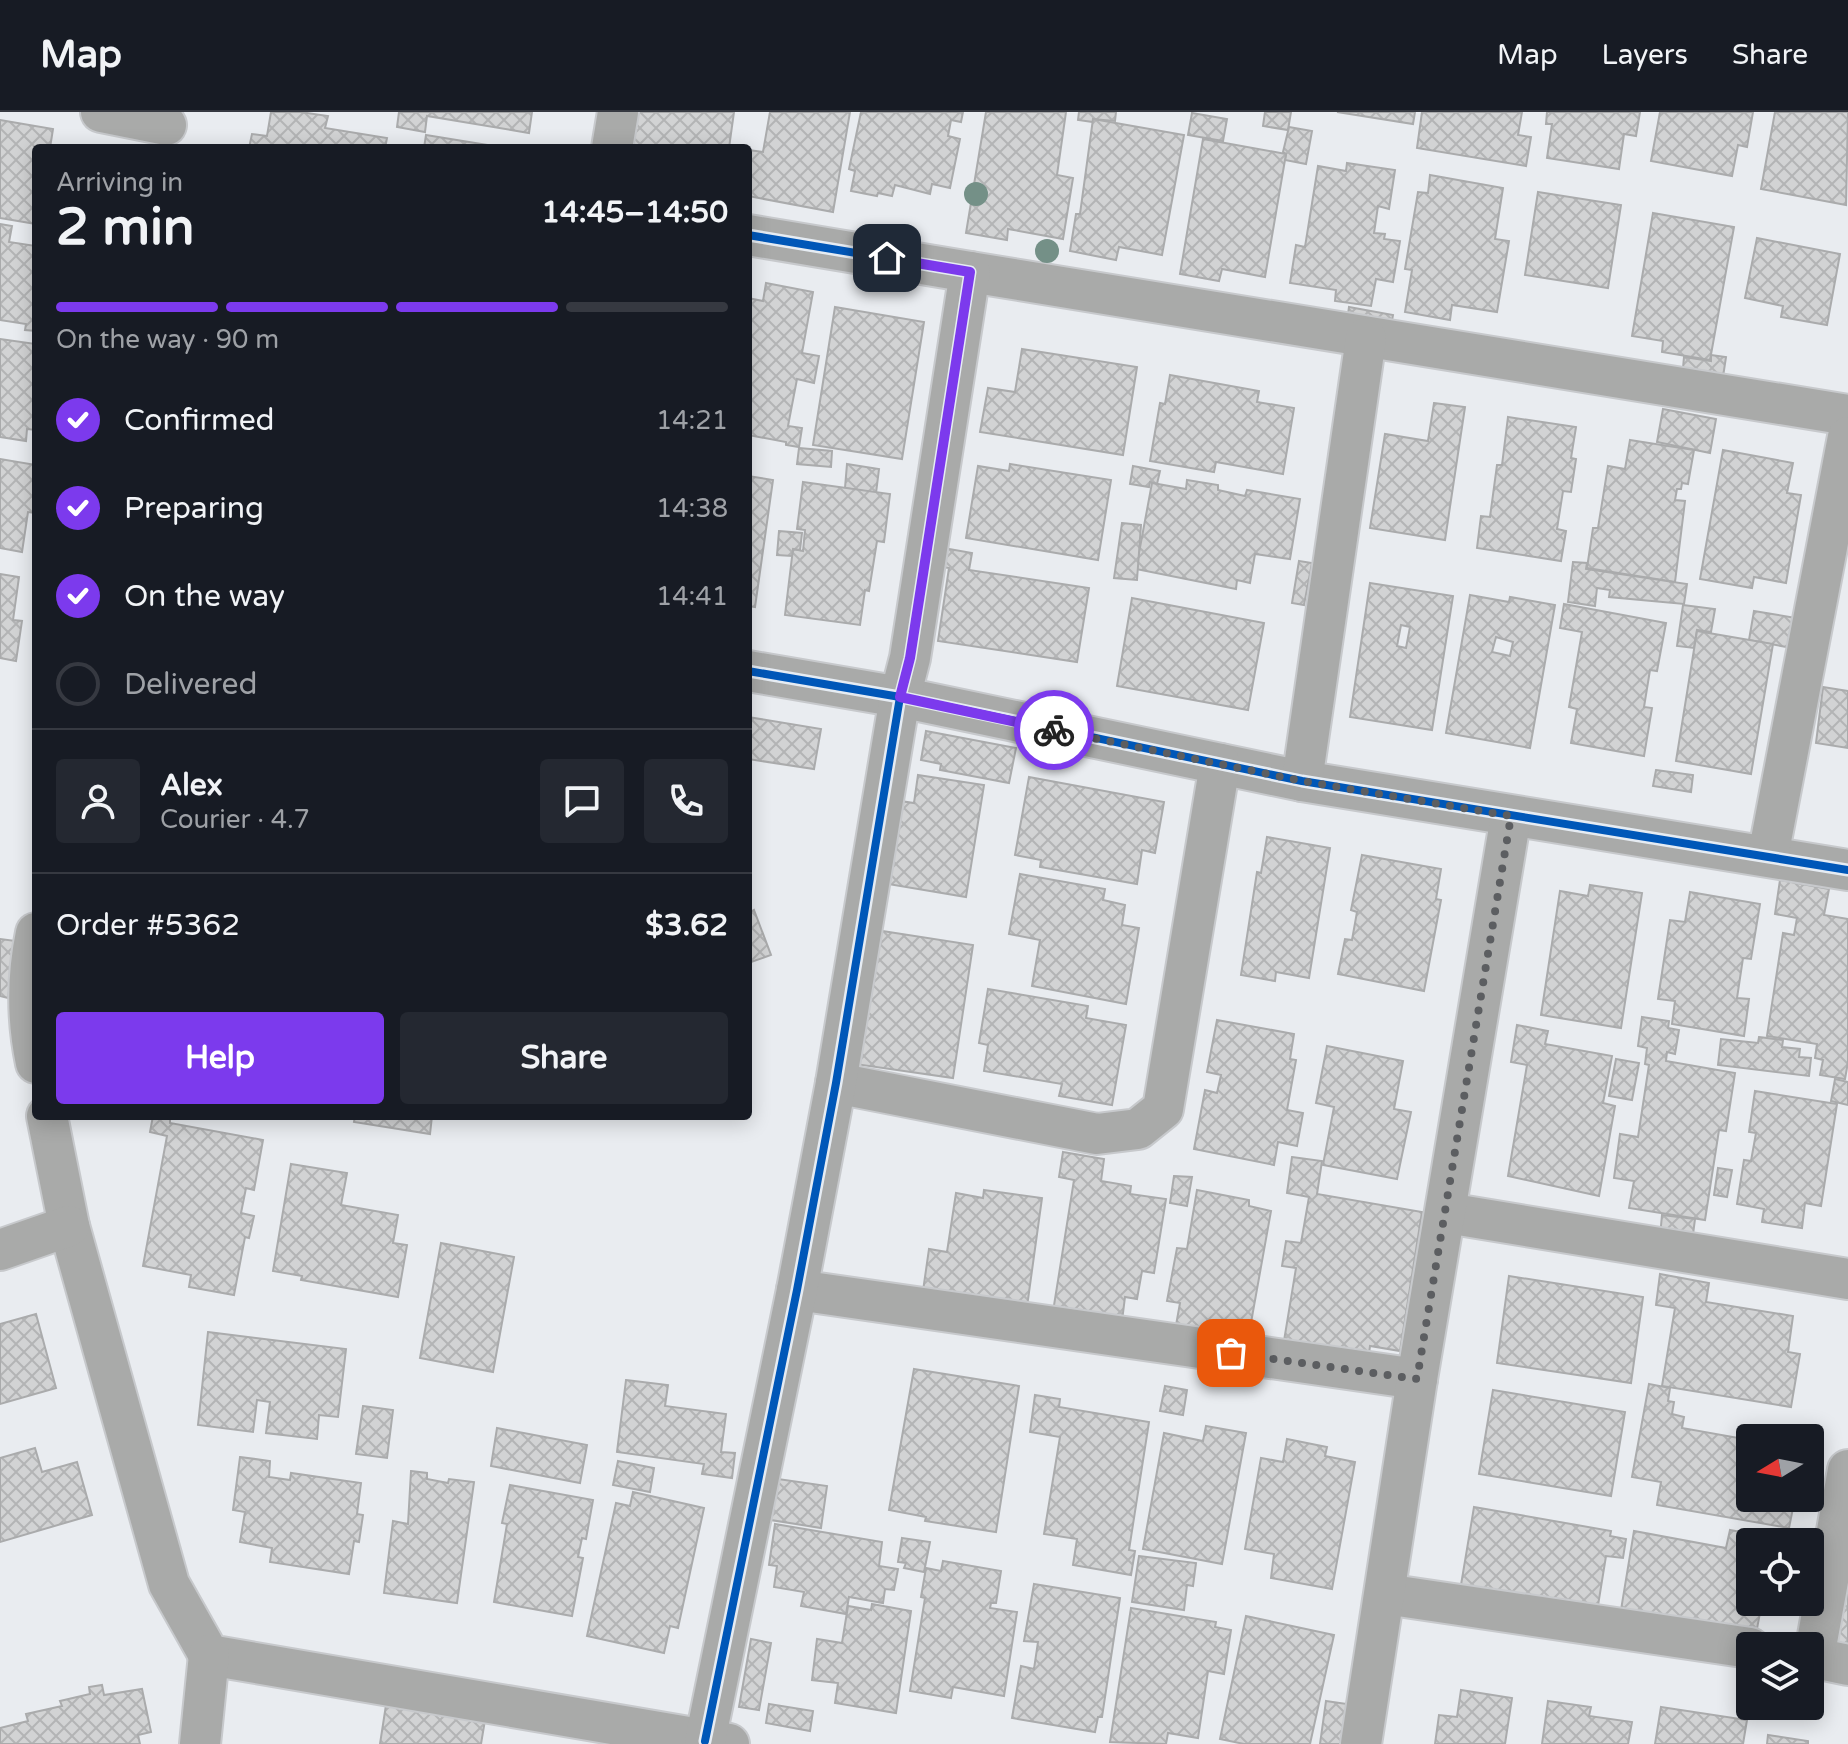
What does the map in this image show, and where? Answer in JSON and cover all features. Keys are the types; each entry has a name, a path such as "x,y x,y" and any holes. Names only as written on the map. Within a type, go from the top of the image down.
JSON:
{"street":[{"path":"101,112 165,128"},
{"path":"613,144 618,112"},
{"path":"752,236 1848,415"},
{"path":"209,1655 717,1742 836,1083 900,697 910,658 970,272"},
{"path":"1302,781 1366,338"},
{"path":"1768,856 1848,437"},
{"path":"752,672 900,697 1302,781 1848,870"},
{"path":"836,1083 1097,1134 1138,1129 1163,1109 1220,764"},
{"path":"1361,1744 1417,1379 1511,816"},
{"path":"32,954 32,1042"},
{"path":"48,1120 69,1226 169,1584 209,1655 200,1744"},
{"path":"1447,1213 1848,1279"},
{"path":"0,1250 69,1226"},
{"path":"797,1290 1417,1379"},
{"path":"1824,1660 1848,1470"},
{"path":"1385,1594 1736,1646"}],"building":[{"path":"271,112 300,112 328,116 325,128 387,138 386,144 250,144 252,134 267,136"},
{"path":"399,112 532,112 529,133 427,116 425,132 397,127"},
{"path":"622,112 734,112 730,144 617,144"},
{"path":"770,112 850,112 833,212 752,197 752,151 763,152"},
{"path":"861,112 963,112 961,122 951,120 948,136 960,139 950,188 932,184 930,194 895,185 892,196 851,191 855,171 849,169"},
{"path":"986,112 1066,112 1057,175 1073,178 1063,239 1008,229 1007,240 966,233"},
{"path":"1079,112 1116,112 1115,121 1078,120"},
{"path":"1265,112 1291,112 1288,130 1263,126"},
{"path":"1337,112 1415,112 1413,124"},
{"path":"1422,112 1522,112 1518,135 1531,137 1526,166 1417,148"},
{"path":"1547,112 1640,112 1636,136 1624,134 1619,169 1547,158 1552,124 1546,124"},
{"path":"1660,112 1753,112 1747,147 1738,145 1732,176 1651,161"},
{"path":"1775,112 1848,112 1846,205 1761,189"},
{"path":"1192,113 1227,119 1223,141 1188,135"},
{"path":"1093,119 1184,135 1162,255 1119,247 1116,260 1070,251 1076,214 1080,214"},
{"path":"0,120 53,129 51,144 32,144 32,223 0,218"},
{"path":"1289,127 1312,131 1306,164 1285,160 1286,154 1283,152"},
{"path":"426,135 481,144 425,144"},
{"path":"1203,139 1286,154 1265,277 1222,269 1219,281 1180,274"},
{"path":"1347,163 1395,170 1389,209 1378,206 1374,233 1385,234 1384,239 1400,241 1393,282 1376,279 1371,306 1335,301 1336,290 1290,283 1296,245 1305,247 1318,166 1346,171"},
{"path":"1430,175 1503,188 1495,239 1509,241 1497,312 1452,305 1450,320 1405,312 1412,270 1405,269 1418,192 1428,193"},
{"path":"1538,192 1621,205 1608,288 1525,275"},
{"path":"1653,213 1734,227 1710,360 1662,352 1663,341 1632,336"},
{"path":"0,224 12,226 9,242 32,245 32,331 25,330 26,324 0,320"},
{"path":"1757,238 1840,254 1827,325 1781,317 1783,306 1745,298"},
{"path":"766,283 813,292 802,353 819,356 814,383 797,379 788,426 802,428 799,447 752,436 752,299 763,301"},
{"path":"835,307 924,322 902,459 813,445"},
{"path":"1349,307 1393,315 1389,337 1346,329"},
{"path":"0,339 32,343 32,430 27,429 26,441 0,437"},
{"path":"1022,349 1137,367 1123,455 980,432 988,388 1015,392"},
{"path":"1711,355 1726,357 1721,390 1682,379 1684,357 1711,361"},
{"path":"1170,375 1259,391 1257,402 1294,408 1283,474 1216,462 1214,472 1150,461 1160,403 1165,404"},
{"path":"1434,403 1465,407 1445,540 1370,528 1385,434 1428,441"},
{"path":"1663,409 1716,419 1710,453 1657,442"},
{"path":"1508,417 1576,427 1571,458 1576,459 1571,492 1563,491 1557,529 1566,531 1561,561 1477,548 1481,516 1490,517 1497,465 1502,465"},
{"path":"1630,440 1694,450 1688,484 1682,483 1681,489 1677,489 1675,500 1685,501 1675,582 1587,568 1593,528 1598,528 1608,466 1625,469"},
{"path":"799,448 832,451 831,467 797,464"},
{"path":"1723,450 1793,463 1787,493 1801,495 1786,583 1754,577 1752,588 1700,579"},
{"path":"0,459 32,464 32,512 28,512 22,552 0,548"},
{"path":"847,464 879,469 876,493 845,488"},
{"path":"1010,464 1111,480 1098,560 966,538 978,466 1009,471"},
{"path":"1133,466 1160,471 1157,484 1150,482 1149,487 1130,484"},
{"path":"752,477 773,480 755,607 752,607"},
{"path":"1187,480 1218,485 1218,490 1245,496 1247,490 1300,499 1290,559 1255,554 1250,583 1237,580 1236,589 1136,569 1152,483 1186,489"},
{"path":"803,482 890,494 884,542 877,541 860,625 785,615 793,549 803,551 805,530 797,529"},
{"path":"1122,523 1141,525 1137,580 1114,578"},
{"path":"779,531 802,533 800,550 793,549 792,556 777,555"},
{"path":"938,547 972,553 969,570 1089,588 1077,662 938,641 949,568 935,566"},
{"path":"1299,561 1312,563 1304,605 1292,603"},
{"path":"1573,562 1587,563 1586,569 1687,584 1684,604 1609,597 1610,590 1597,588 1595,606 1568,602"},
{"path":"0,574 19,577 13,620 22,621 16,661 0,658"},
{"path":"1370,583 1453,596 1432,730 1350,717","holes":["1401,625 1410,627 1406,648 1397,646"]},
{"path":"1470,595 1509,602 1510,597 1555,605 1530,748 1446,733","holes":["1496,637 1513,642 1510,656 1492,652"]},
{"path":"1132,598 1264,623 1248,710 1117,686"},
{"path":"1564,604 1666,623 1657,671 1650,670 1644,707 1652,708 1644,756 1571,743 1577,709 1569,707 1582,632 1560,628"},
{"path":"1683,605 1715,609 1711,632 1697,630 1694,648 1677,646"},
{"path":"1754,611 1796,618 1792,648 1749,640"},
{"path":"1697,631 1773,644 1751,774 1676,761"},
{"path":"1823,687 1848,691 1848,748 1816,743"},
{"path":"752,718 821,729 814,769 752,760"},
{"path":"926,731 1016,748 1009,783 940,770 941,764 921,760"},
{"path":"1656,770 1693,775 1691,792 1653,786"},
{"path":"918,775 984,785 966,897 888,884 900,801 914,803"},
{"path":"1029,777 1164,802 1155,853 1142,850 1137,884 1040,867 1041,860 1015,855"},
{"path":"1267,837 1330,848 1309,978 1276,972 1275,981 1241,975 1257,872 1261,873"},
{"path":"1362,855 1441,869 1436,899 1441,900 1424,991 1338,974 1345,939 1352,940 1357,912 1351,910"},
{"path":"1020,874 1105,889 1103,900 1125,905 1122,925 1139,928 1126,1004 1032,986 1040,940 1009,934"},
{"path":"1780,880 1829,889 1824,915 1848,919 1848,1062 1845,1079 1820,1075 1823,1060 1815,1058 1817,1044 1767,1036 1783,933 1794,935 1797,918 1775,914"},
{"path":"1590,885 1642,893 1621,1028 1541,1015 1560,891 1588,896"},
{"path":"1690,892 1760,904 1751,959 1743,958 1737,998 1749,999 1744,1036 1672,1024 1675,1001 1658,999 1670,920 1685,922"},
{"path":"752,911 771,955 752,962"},
{"path":"876,930 973,945 953,1078 855,1064"},
{"path":"0,939 16,941 8,998 0,996"},
{"path":"988,989 1088,1006 1086,1018 1126,1025 1112,1105 1059,1096 1062,1084 984,1071 988,1045 979,1043"},
{"path":"1642,1017 1669,1021 1668,1028 1679,1030 1675,1054 1667,1052 1666,1061 1735,1073 1726,1131 1719,1130 1705,1220 1629,1208 1634,1181 1614,1178 1620,1134 1638,1137 1649,1065 1645,1064 1647,1048 1638,1046"},
{"path":"1217,1020 1294,1034 1290,1059 1296,1060 1287,1110 1303,1113 1297,1146 1278,1142 1274,1165 1194,1149 1205,1090 1217,1093 1221,1075 1207,1072"},
{"path":"1517,1025 1548,1031 1545,1044 1612,1056 1603,1103 1615,1106 1599,1196 1508,1176 1527,1065 1511,1062"},
{"path":"1759,1037 1783,1040 1782,1047 1800,1049 1799,1057 1811,1058 1809,1076 1718,1065 1721,1039 1758,1043"},
{"path":"1327,1046 1403,1061 1394,1109 1411,1112 1397,1179 1323,1165 1334,1107 1316,1103"},
{"path":"1616,1059 1639,1063 1632,1100 1609,1096"},
{"path":"1835,1079 1848,1082 1848,1105 1831,1101"},
{"path":"1755,1091 1837,1104 1821,1206 1805,1203 1802,1228 1762,1222 1764,1209 1737,1204 1744,1160 1751,1161 1756,1133 1749,1132"},
{"path":"152,1120 170,1120 170,1123 263,1140 254,1190 246,1188 241,1213 254,1216 249,1238 245,1237 234,1295 189,1287 191,1275 143,1266 167,1136 150,1132"},
{"path":"354,1120 432,1120 430,1134"},
{"path":"1063,1152 1104,1159 1101,1181 1131,1186 1130,1194 1166,1199 1154,1273 1142,1271 1137,1299 1125,1297 1121,1329 1052,1318 1074,1180 1059,1177"},
{"path":"1292,1157 1322,1161 1317,1194 1422,1212 1400,1351 1370,1346 1368,1361 1283,1347 1296,1268 1282,1266 1286,1241 1301,1243 1309,1197 1287,1193"},
{"path":"291,1164 347,1173 341,1205 398,1215 393,1243 407,1245 398,1297 301,1280 302,1276 273,1271"},
{"path":"1718,1168 1732,1170 1727,1197 1714,1195"},
{"path":"1174,1176 1192,1177 1187,1206 1170,1203"},
{"path":"984,1190 1042,1198 1026,1314 922,1298 929,1249 947,1252 956,1193 983,1198"},
{"path":"1197,1190 1249,1200 1249,1206 1271,1211 1247,1345 1175,1331 1180,1303 1167,1301 1177,1248 1187,1249"},
{"path":"1662,1215 1695,1219 1692,1242 1660,1237"},
{"path":"441,1243 514,1257 493,1372 420,1358"},
{"path":"1660,1274 1709,1283 1706,1302 1793,1316 1788,1352 1800,1354 1791,1407 1662,1386 1675,1308 1656,1305"},
{"path":"1509,1276 1643,1297 1631,1383 1497,1363"},
{"path":"36,1314 56,1388 0,1404 0,1324"},
{"path":"208,1332 346,1349 338,1417 319,1415 317,1439 266,1433 270,1402 257,1400 253,1432 198,1425"},
{"path":"914,1369 1019,1386 996,1532 925,1521 926,1517 889,1510"},
{"path":"626,1380 668,1385 665,1406 726,1414 721,1452 735,1453 732,1478 702,1474 704,1464 617,1452"},
{"path":"1649,1384 1670,1388 1668,1401 1674,1402 1672,1414 1684,1417 1682,1428 1736,1438 1736,1512 1792,1512 1789,1528 1657,1505 1661,1482 1632,1477"},
{"path":"1165,1386 1187,1390 1183,1415 1160,1411"},
{"path":"1493,1390 1625,1412 1611,1496 1479,1474"},
{"path":"1035,1395 1060,1399 1059,1407 1149,1422 1129,1550 1135,1551 1131,1575 1073,1565 1077,1539 1044,1534 1060,1437 1030,1432"},
{"path":"363,1406 393,1410 387,1458 356,1454"},
{"path":"1206,1426 1246,1433 1222,1564 1143,1549 1164,1433 1203,1441"},
{"path":"497,1428 587,1445 580,1483 491,1466"},
{"path":"1287,1439 1327,1447 1325,1456 1355,1462 1332,1589 1271,1578 1274,1554 1245,1549 1261,1458 1283,1462"},
{"path":"35,1448 42,1472 77,1462 92,1515 0,1542 0,1458"},
{"path":"240,1457 270,1461 269,1477 290,1480 291,1473 361,1483 357,1514 363,1515 359,1542 354,1541 349,1574 270,1562 272,1548 240,1542 245,1512 233,1510"},
{"path":"618,1461 654,1468 650,1492 613,1485"},
{"path":"411,1471 427,1473 427,1479 448,1483 449,1479 474,1482 457,1603 384,1593 393,1521 408,1524"},
{"path":"764,1477 827,1486 821,1528 758,1518"},
{"path":"510,1485 593,1500 586,1539 582,1538 578,1557 583,1558 572,1616 494,1602 507,1524 502,1523"},
{"path":"633,1492 704,1508 678,1628 670,1626 664,1653 587,1636 616,1503 630,1506"},
{"path":"1474,1507 1611,1531 1610,1536 1626,1539 1623,1558 1606,1556 1596,1618 1523,1596 1461,1585"},
{"path":"775,1524 882,1542 879,1566 898,1569 894,1590 885,1589 883,1603 849,1597 846,1614 801,1606 804,1592 774,1587 777,1566 769,1565"},
{"path":"1730,1530 1736,1531 1736,1616 1759,1616 1756,1632 1619,1622 1634,1531 1726,1548"},
{"path":"902,1538 930,1542 924,1572 904,1568 906,1563 898,1562"},
{"path":"1139,1556 1196,1563 1193,1586 1187,1585 1184,1610 1132,1602"},
{"path":"943,1561 1001,1571 996,1603 991,1603 990,1608 1017,1612 1004,1696 953,1687 951,1698 910,1691 925,1598 921,1597 926,1568 941,1571"},
{"path":"1848,1576 1848,1648 1837,1646"},
{"path":"1034,1584 1120,1598 1102,1717 1098,1717 1095,1732 1012,1718 1021,1666 1034,1669 1038,1642 1024,1641"},
{"path":"872,1604 911,1611 896,1713 835,1703 838,1683 812,1680 817,1639 842,1643 848,1606 871,1610"},
{"path":"1131,1608 1216,1622 1215,1627 1231,1630 1224,1674 1208,1671 1198,1738 1168,1733 1166,1744 1110,1742"},
{"path":"1246,1616 1334,1635 1310,1744 1244,1744 1220,1739"},
{"path":"751,1639 771,1643 759,1710 739,1707"},
{"path":"102,1685 104,1695 142,1689 151,1732 138,1735 140,1744 0,1744 0,1728 28,1721 26,1714 62,1706 60,1701 90,1694 89,1687"},
{"path":"1461,1690 1512,1698 1505,1744 1435,1744 1439,1715 1457,1717"},
{"path":"1326,1701 1354,1705 1348,1744 1320,1744"},
{"path":"1548,1701 1591,1707 1589,1716 1632,1722 1628,1744 1542,1744"},
{"path":"769,1704 813,1711 810,1731 766,1723"},
{"path":"386,1705 485,1720 481,1744 380,1744"},
{"path":"1661,1707 1747,1720 1743,1744 1655,1744"},
{"path":"1768,1735 1808,1741 1808,1744 1767,1744"}],"cycle path":[{"path":"705,1741 836,1083 900,697 910,658 970,272 752,236"},
{"path":"752,672 900,697 1302,781 1848,870"}],"way so far":[{"path":"1054,730 1302,781 1512,818 1417,1379 1231,1353"}],"route":[{"path":"887,258 970,272 910,658 900,697 1054,730"}]}
